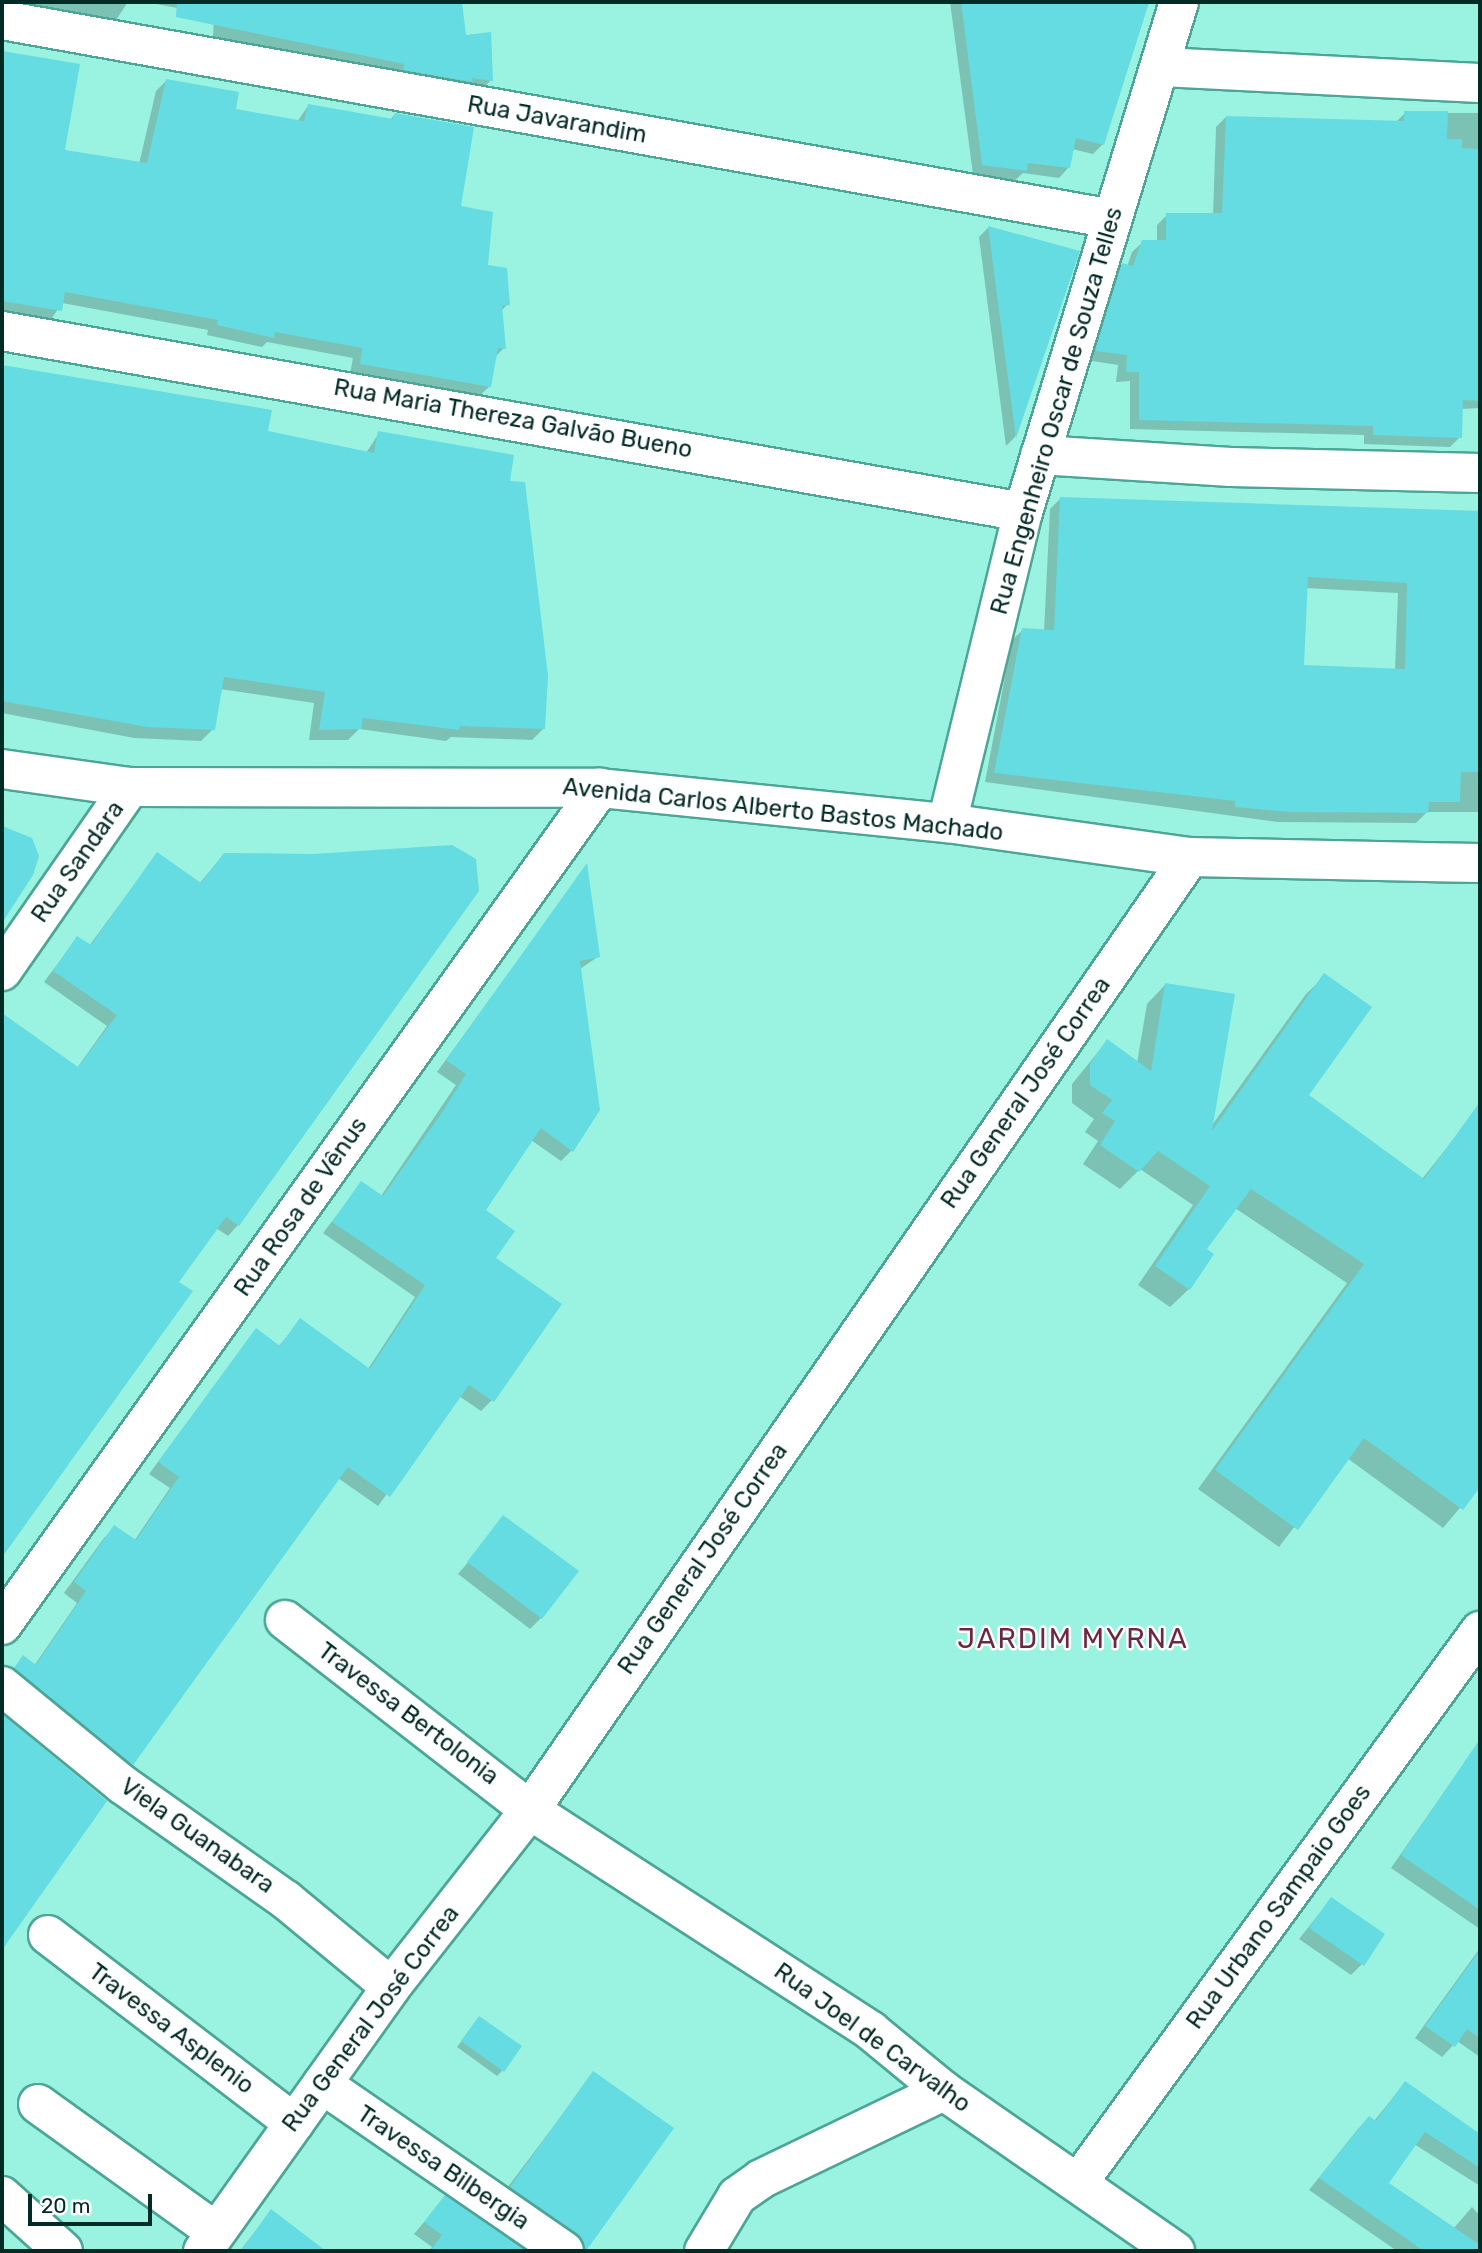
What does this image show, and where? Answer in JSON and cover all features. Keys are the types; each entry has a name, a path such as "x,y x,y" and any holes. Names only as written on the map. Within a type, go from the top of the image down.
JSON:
{"street":[{"name":"Rua Engenheiro Oscar de Souza Telles","path":"947,823 1023,512 1179,2"},
{"name":"Rua Javarandim","path":"2,20 1112,219"},
{"path":"1161,67 1480,83"},
{"name":"Rua Maria Thereza Galvão Bueno","path":"2,331 1023,512"},
{"path":"1040,455 1231,467 1480,473"},
{"name":"Avenida Carlos Alberto Bastos Machado","path":"2,769 130,787 600,788 947,823 1190,857 1480,863"},
{"name":"Rua Sandara","path":"2,971 130,787"},
{"name":"Rua Rosa de Vênus","path":"2,1625 600,788"},
{"name":"Rua General José Correa","path":"210,2242 391,1987 530,1810 1190,857"},
{"name":"Travessa Bertolonia","path":"285,1620 530,1810"},
{"name":"Rua Urbano Sampaio Goes","path":"1078,2183 1480,1631"},
{"name":"Viela Guanabara","path":"2,1686 124,1785 286,1900 391,1987"},
{"name":"Rua Joel de Carvalho","path":"530,1810 871,2031 944,2091 1175,2251"},
{"name":"Travessa Asplenio","path":"48,1935 294,2123"},
{"name":"Travessa Bilbergia","path":"322,2084 564,2251"},
{"path":"704,2251 737,2196 761,2179 944,2091"},
{"path":"38,2104 210,2242"},
{"path":"2,2196 63,2251"}],"building":[{"path":"177,2 462,2 466,35 491,32 493,81 472,78 473,82 403,70 404,64 176,17"},
{"path":"961,2 1149,2 1104,145 1076,138 1070,168 1028,163 1027,171 982,165"},
{"path":"2,51 80,64 65,150 147,163 166,79 239,92 236,109 304,121 308,104 393,119 395,113 474,127 461,206 493,212 488,265 507,268 510,305 502,306 506,349 498,348 491,387 360,364 362,348 275,332 274,338 217,325 218,320 65,292 62,311 2,301"},
{"path":"1404,111 1448,111 1447,139 1462,139 1462,148 1480,149 1480,401 1463,400 1462,438 1373,435 1373,426 1139,420 1139,372 1126,372 1127,355 1095,351 1122,263 1133,266 1142,240 1166,240 1166,213 1222,213 1226,116 1404,121"},
{"path":"988,226 1080,251 1016,438 999,311"},
{"path":"2,365 272,410 268,431 374,453 378,431 514,455 510,481 525,482 548,676 545,729 460,726 459,730 363,718 361,729 319,730 325,692 224,677 215,730 147,727 2,701"},
{"path":"1060,497 1480,511 1480,772 1461,772 1460,802 1429,802 1428,813 1289,812 1235,807 1235,801 994,773 1022,628 1054,630","holes":["1308,577 1407,583 1405,669 1304,665"]},
{"path":"2,826 32,838 39,856 33,875 2,923"},
{"path":"452,845 476,859 479,891 239,1226 226,1217 179,1282 193,1291 2,1557 2,1013 78,1067 117,1015 53,971 77,936 91,945 157,852 201,883 224,853 313,854"},
{"path":"587,863 600,957 580,961 600,1110 573,1152 541,1128 486,1210 515,1231 496,1258 562,1304 494,1402 469,1385 390,1497 348,1467 133,1765 14,1668 23,1655 36,1665 86,1591 74,1582 114,1525 136,1540 179,1477 158,1462 256,1328 280,1346 300,1318 370,1369 425,1285 332,1222 361,1181 383,1196 466,1074 446,1060"},
{"path":"1324,973 1372,1007 1309,1095 1424,1179 1480,1102 1480,1487 1463,1510 1364,1438 1298,1530 1215,1470 1364,1264 1251,1189 1207,1249 1214,1254 1190,1290 1155,1266 1210,1186 1158,1151 1139,1172 1100,1145 1115,1121 1102,1113 1112,1100 1090,1085 1090,1064 1107,1039 1151,1071 1165,983 1235,994 1212,1131"},
{"path":"503,1515 579,1571 542,1619 467,1562"},
{"path":"2,1714 107,1801 2,1950"},
{"path":"1480,1739 1480,1910 1401,1855"},
{"path":"1331,1897 1385,1934 1364,1966 1309,1928"},
{"path":"1480,1950 1480,2038 1467,2029 1455,2047 1425,2026"},
{"path":"479,2016 522,2046 504,2072 461,2041"},
{"path":"593,2071 674,2128 586,2251 576,2233 510,2187"},
{"path":"1405,2081 1480,2134 1480,2168 1425,2132 1389,2183 1480,2245 1480,2251 1424,2251 1319,2178 1369,2116 1376,2121"},
{"path":"445,2195 526,2251 430,2251 442,2235 424,2222"},
{"path":"271,2209 326,2251 241,2251"}],"district":[{"name":"JARDIM MYRNA","path":"1073,1639"}]}
